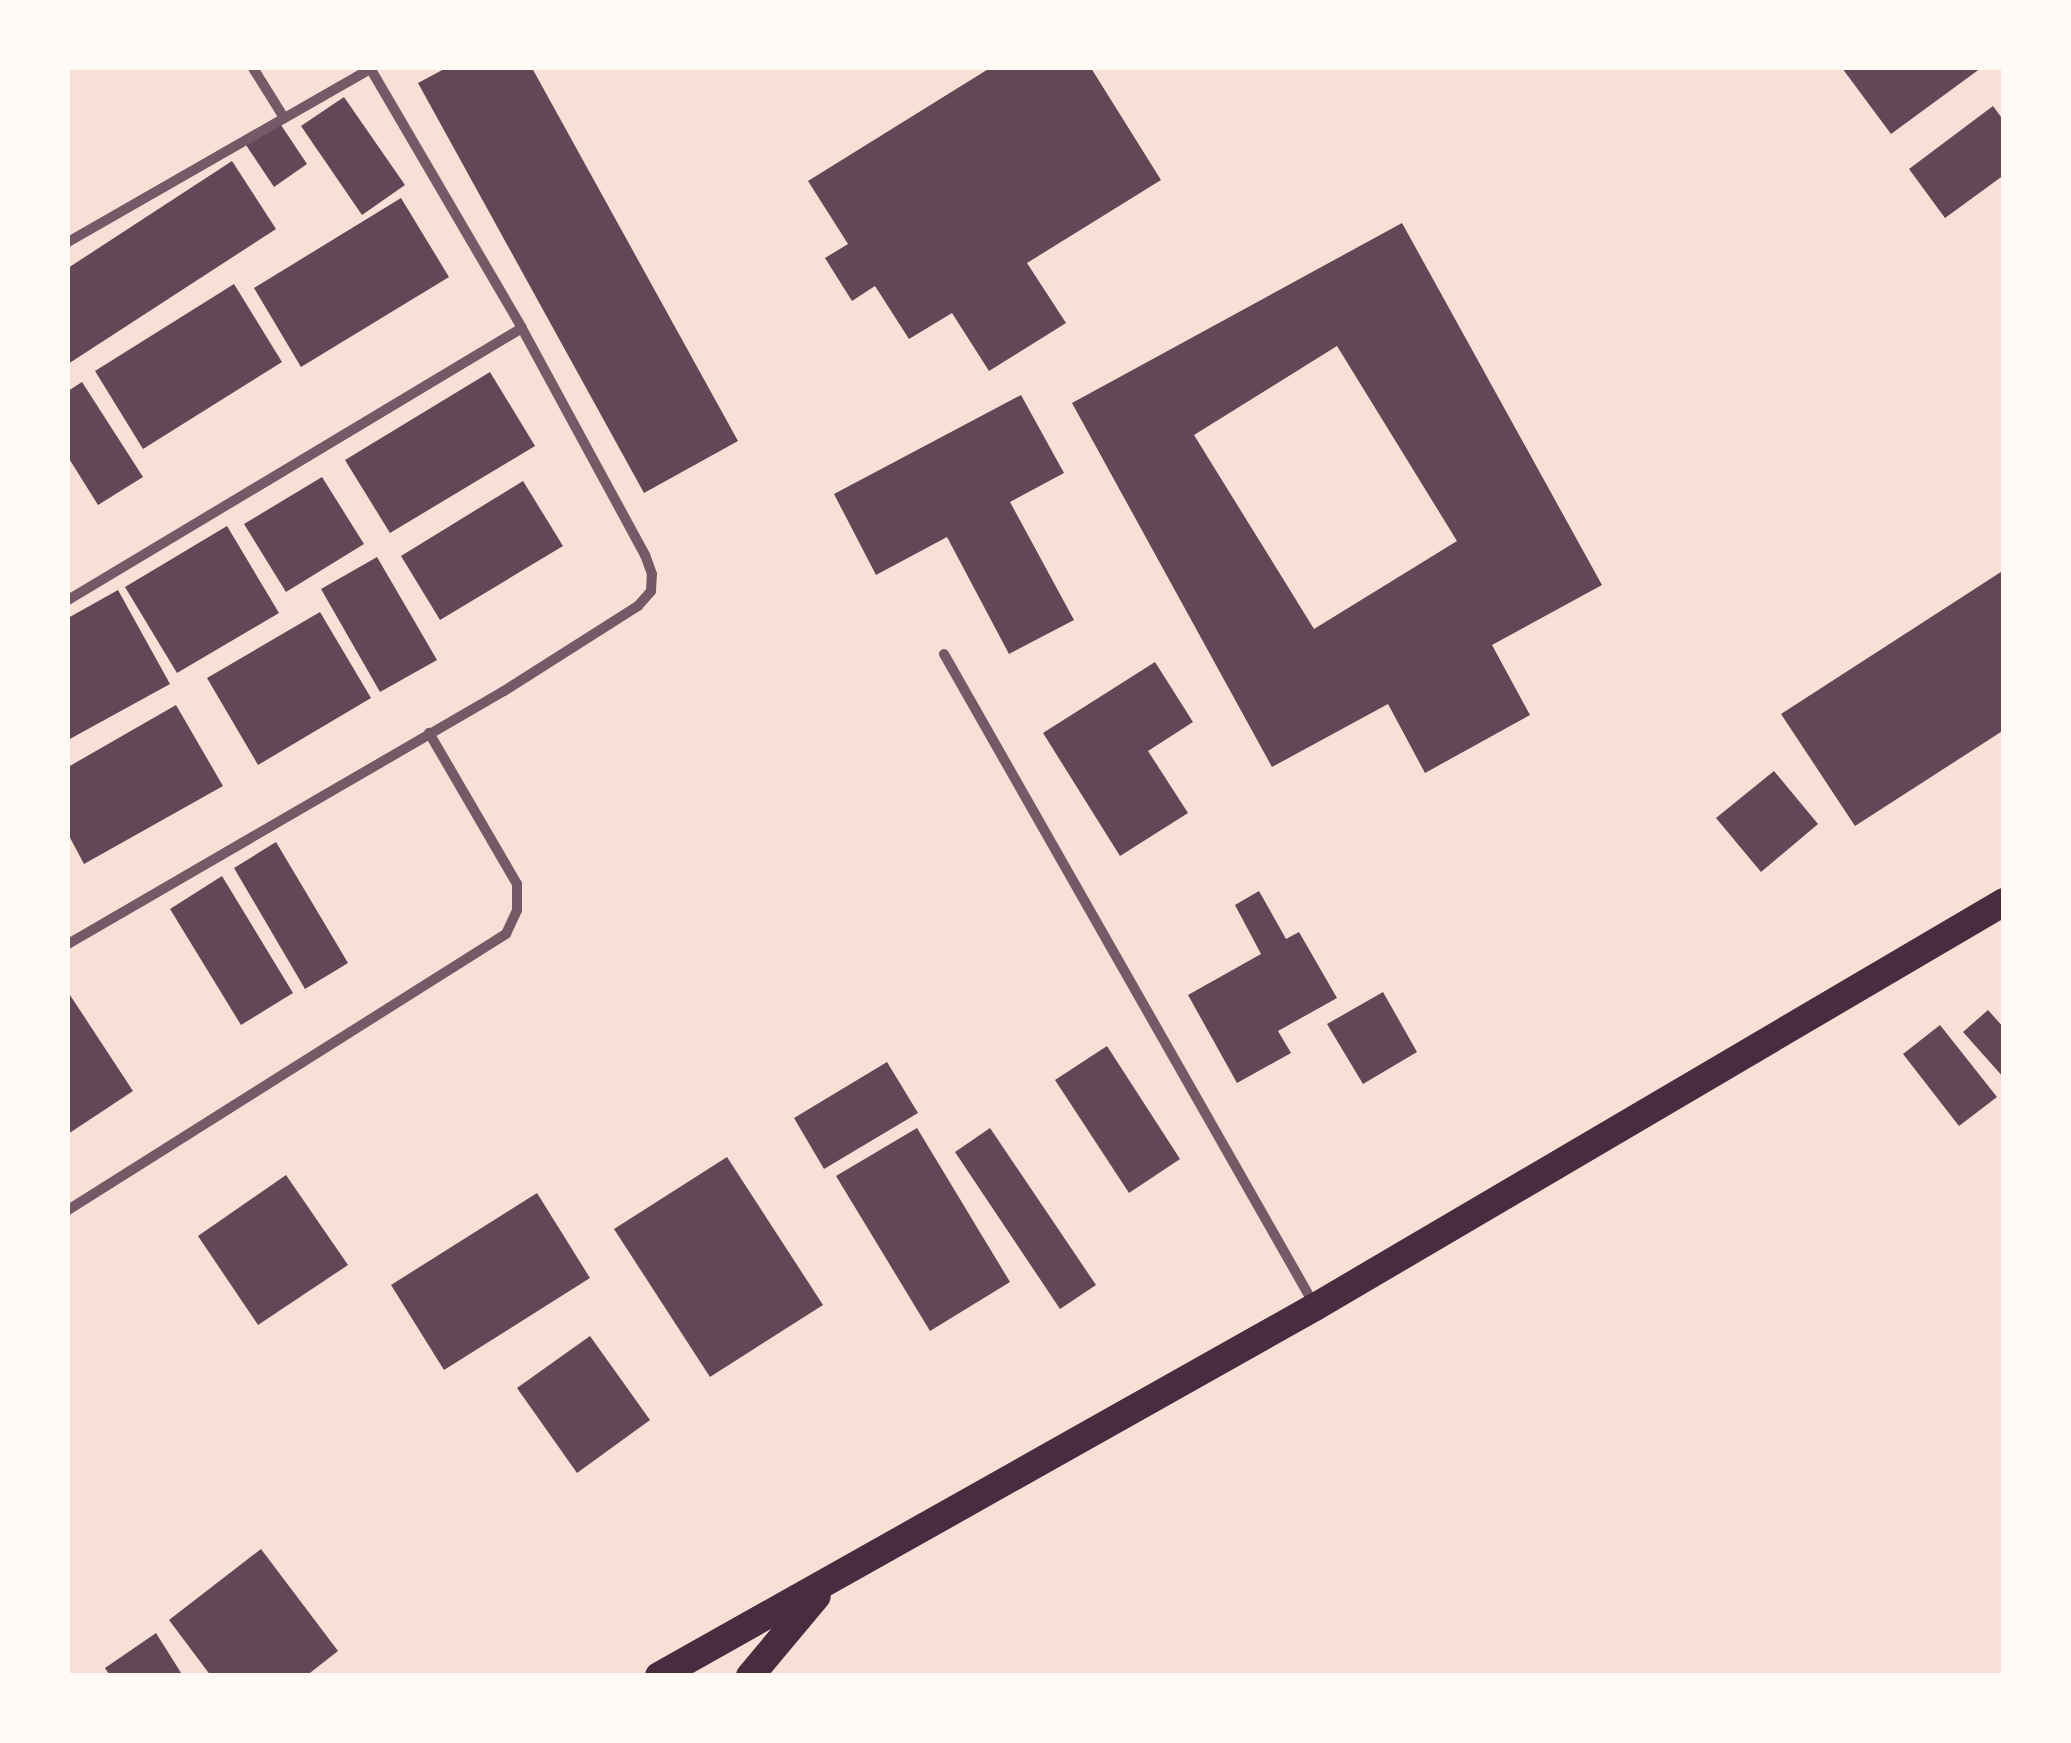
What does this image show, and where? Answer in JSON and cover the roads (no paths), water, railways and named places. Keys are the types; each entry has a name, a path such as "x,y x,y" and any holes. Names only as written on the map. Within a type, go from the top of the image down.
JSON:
{"highway":[{"path":"659,1676 1315,1307 2004,902"},
{"path":"750,1676 831,1580"}],"street":[{"path":"253,68 283,116"},
{"path":"68,242 370,68 522,328 645,554 652,590 638,606 68,944"},
{"path":"68,600 522,328"},
{"path":"944,654 1315,1307"},
{"path":"68,1210 506,934 517,910 517,884 428,733"}]}
